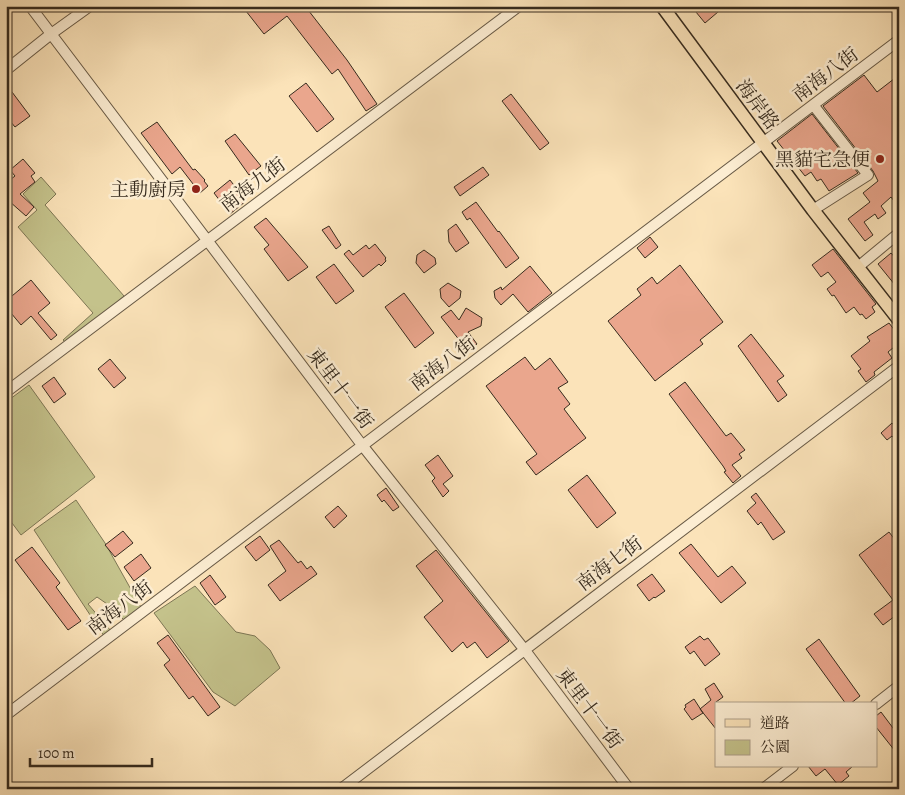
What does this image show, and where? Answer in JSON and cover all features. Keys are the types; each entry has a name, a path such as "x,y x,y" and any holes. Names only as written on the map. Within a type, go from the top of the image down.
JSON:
{"main road":[{"name":"海岸路","path":"662,6 813,210 899,320"}],"street":[{"name":"東里十一街","path":"30,6 362,445 524,649 629,789"},
{"path":"6,70 90,6"},
{"name":"南海九街","path":"6,392 519,6"},
{"name":"南海八街","path":"6,714 899,40"},
{"path":"813,210 868,175 814,106"},
{"path":"858,267 899,233"},
{"name":"南海七街","path":"341,789 899,366"},
{"path":"878,702 899,686"},
{"path":"763,789 790,768"}],"green space":[{"path":"41,177 56,194 45,205 124,296 68,345 63,340 93,313 18,227 37,210 23,194"},
{"path":"29,385 95,477 21,535 6,515 6,402"},
{"path":"76,500 105,543 142,609 124,620 110,606 97,597 88,604 111,631 104,636 34,530"},
{"path":"195,586 236,632 255,636 270,650 280,668 235,706 213,692 154,613"}],"building":[{"path":"242,6 305,6 347,60 377,104 366,111 338,69 332,74 287,16 264,34"},
{"path":"691,6 725,6 705,23"},
{"name":"黑貓宅急便","path":"864,75 877,92 899,75 899,197 894,201 891,197 881,206 886,213 878,219 875,214 864,222 873,235 865,241 848,219 870,202 863,193 878,181 873,171 823,106"},
{"path":"306,83 334,119 317,132 289,96"},
{"path":"6,84 30,116 15,127 6,116"},
{"path":"511,94 549,143 540,150 502,101"},
{"path":"812,114 858,173 829,191 821,179 817,181 811,172 805,176 777,141"},
{"path":"157,122 193,170 195,169 205,180 208,186 200,193 180,167 172,174 141,133"},
{"path":"235,134 261,166 249,175 225,141"},
{"path":"23,159 35,173 31,176 35,182 20,194 34,207 26,216 9,201 6,204 6,183 15,176 10,170"},
{"path":"483,167 489,175 460,196 454,187"},
{"path":"230,180 246,201 230,214 214,193"},
{"path":"476,202 519,258 506,268 470,218 467,220 462,212"},
{"path":"266,218 308,267 288,281 264,249 269,245 254,227"},
{"path":"456,224 469,243 456,252 449,242 448,230"},
{"path":"329,226 341,245 336,249 322,230"},
{"path":"650,237 658,247 645,258 637,248"},
{"path":"375,244 386,258 386,261 381,266 379,264 363,277 344,254 349,250 353,255 366,245 369,249"},
{"path":"833,249 876,304 872,307 875,312 866,319 854,307 846,313 834,295 832,296 827,289 836,282 828,272 821,277 812,265"},
{"path":"424,250 435,258 436,264 424,273 416,263 417,255"},
{"path":"891,253 899,262 899,281 895,285 878,264"},
{"path":"334,264 354,291 336,304 316,277"},
{"path":"680,265 723,322 700,340 703,344 655,381 608,321 641,295 637,289 652,277 657,284"},
{"path":"530,266 552,293 528,312 513,294 501,305 495,298 494,291 501,287 502,290"},
{"path":"31,280 50,303 38,313 57,335 51,340 31,316 21,325 6,307 6,301"},
{"path":"448,283 461,291 460,298 449,307 441,298 440,289"},
{"path":"404,293 434,333 415,348 385,307"},
{"path":"466,308 482,318 481,326 468,332 477,344 468,351 441,317 451,310 459,320"},
{"path":"889,323 899,336 899,343 888,352 892,358 874,372 875,375 866,382 858,371 861,369 851,356 870,341 867,337"},
{"path":"751,334 784,376 777,381 787,395 778,402 738,346"},
{"path":"525,357 535,370 550,358 568,382 558,388 570,404 564,409 586,438 536,475 526,462 537,454 486,386"},
{"path":"110,359 126,378 114,388 98,369"},
{"path":"54,377 66,394 54,403 42,386"},
{"path":"685,382 726,436 731,433 745,450 739,454 742,458 732,465 741,476 733,483 724,472 726,471 723,466 669,394"},
{"path":"892,423 899,431 899,444 892,436 887,440 881,433"},
{"path":"438,455 453,476 443,484 449,491 443,497 432,481 435,478 425,465"},
{"path":"587,475 616,513 597,528 568,490"},
{"path":"386,488 399,507 393,511 377,495"},
{"path":"756,493 785,532 773,540 761,522 758,525 747,511 756,503 751,497"},
{"path":"338,506 347,516 334,528 325,517"},
{"path":"123,531 133,543 115,557 105,545"},
{"path":"889,532 899,545 899,613 883,625 874,614 893,600 859,555"},
{"path":"260,536 270,550 256,561 245,547"},
{"path":"279,540 298,563 301,561 307,569 311,566 317,574 280,601 268,585 286,571 270,546"},
{"path":"691,544 718,577 732,566 746,583 721,603 679,553"},
{"path":"32,547 60,583 56,587 81,621 68,630 15,560"},
{"path":"436,550 509,641 487,658 475,642 467,648 463,642 452,652 424,617 443,601 416,566"},
{"path":"141,554 151,568 134,581 124,567"},
{"path":"652,574 665,591 649,601 637,585"},
{"path":"210,575 226,597 215,605 200,583"},
{"path":"168,635 220,707 208,716 193,696 189,699 164,665 170,660 157,643"},
{"path":"700,636 704,640 708,638 720,654 705,666 694,651 690,654 685,647"},
{"path":"819,639 860,696 852,702 845,702 806,649"},
{"path":"714,683 723,697 715,702 715,728 700,709 711,700 705,689"},
{"path":"694,699 703,713 692,720 684,709 685,705"},
{"path":"881,712 899,736 899,756 878,730 878,714"},
{"path":"810,768 851,768 846,772 849,776 838,785 825,769 816,776"}],"place":[{"name":"黑貓宅急便","path":"880,159"},
{"name":"主動廚房","path":"196,189"}]}
